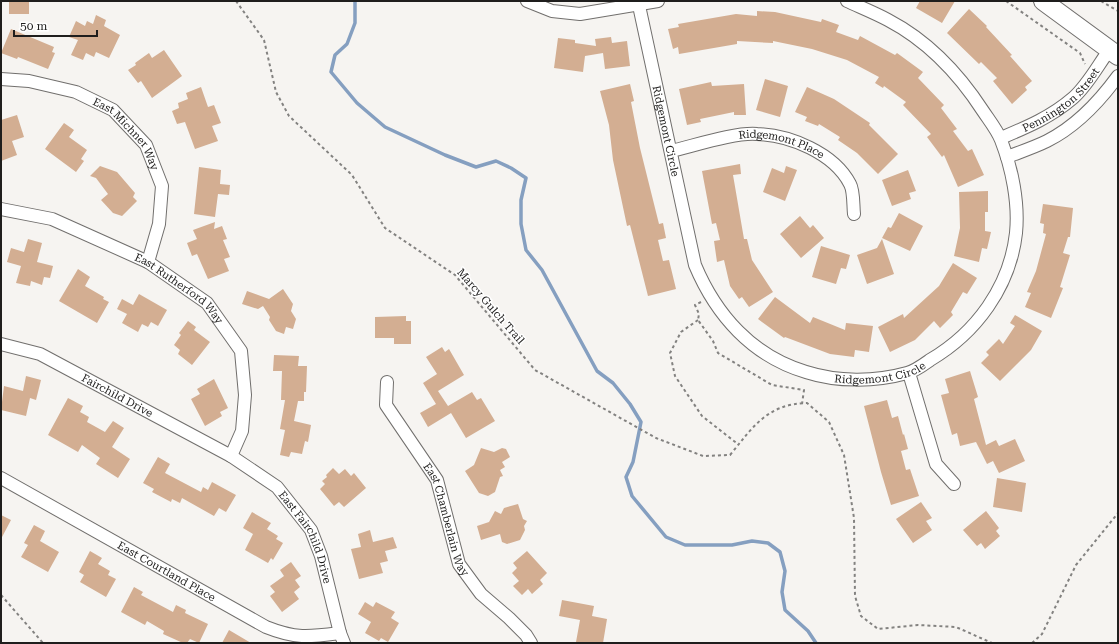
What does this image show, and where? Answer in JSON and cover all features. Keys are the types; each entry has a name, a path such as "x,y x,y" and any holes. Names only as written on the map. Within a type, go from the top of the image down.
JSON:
{"main road":[{"path":"1043,1 1114,52"}],"street":[{"path":"528,1 552,10 580,14 658,1"},
{"name":"Ridgemont Circle","path":"639,3 695,265 711,297 733,327 753,345 772,358 796,370 820,377 847,379 908,373 947,350 970,330 984,313 1000,286 1011,259 1016,232 1013,181 1001,138 968,87 919,39 888,20 847,1"},
{"name":"Pennington Street","path":"1001,138 1051,115 1074,97 1114,52"},
{"name":"Pennington Street","path":"1007,157 1047,141 1060,133 1088,112 1118,76"},
{"name":"East Michner Way","path":"1,79 29,81 76,92 113,110 146,145 162,186 159,224 148,262"},
{"name":"Ridgemont Place","path":"671,151 756,133 782,138 823,155 840,170 851,185 854,214"},
{"name":"East Rutherford Way","path":"1,209 52,219 148,262 207,303 242,351 245,395 242,431 231,456"},
{"name":"Fairchild Drive","path":"1,344 40,354 231,456"},
{"path":"908,373 936,464 954,484"},
{"name":"East Chamberlain Way","path":"387,382 386,405 437,480 459,564 481,594 509,618 526,635 531,643"},
{"name":"East Fairchild Drive","path":"231,456 277,487 311,530 321,556 342,638"},
{"name":"East Courtland Place","path":"1,478 266,627 285,634 305,637 342,638"}],"path":[{"name":"Marcy Gulch Trail","path":"236,1 264,40 276,92 289,116 352,175 385,228 456,275 535,370 656,438 703,456 730,455 764,416 791,404 802,404"},
{"path":"1006,1 1080,53 1085,64"},
{"path":"1101,1 1118,11"},
{"path":"711,297 695,305 699,314 698,320 713,341 718,354 772,386 804,390 802,404 807,404 829,422 844,455 854,518 855,596 861,616 878,629 918,625 956,627 992,643"},
{"path":"698,320 681,332 670,353 675,376 702,416 739,445"},
{"path":"1032,643 1042,634 1076,565 1118,513"},
{"path":"1,595 43,643"}],"building":[{"path":"9,1 29,1 29,14 9,14"},
{"path":"920,1 955,1 942,23 916,8"},
{"path":"969,9 987,26 986,27 1012,55 1010,56 1032,81 1025,87 1027,90 1012,104 993,81 997,78 981,62 979,64 947,33"},
{"path":"757,11 775,12 821,22 822,19 839,25 836,32 858,40 860,36 895,55 897,53 923,72 918,78 944,105 941,108 957,129 953,131 968,151 972,149 984,175 958,187 944,155 942,157 927,137 931,134 903,105 906,102 884,86 883,88 875,83 879,77 847,60 812,49 773,41 773,43 737,41 737,44 679,54 678,47 673,49 668,29 679,27 678,24 736,14 757,16"},
{"path":"96,15 106,20 104,26 120,35 109,58 96,52 94,57 86,53 83,60 71,55 78,40 69,37 76,21 85,26 87,21 93,24"},
{"path":"11,29 54,47 52,52 55,53 48,69 18,57 17,59 1,53"},
{"path":"611,37 612,43 627,41 630,66 605,69 603,53 585,56 583,72 554,68 558,38 575,40 575,43 596,46 595,39"},
{"path":"164,50 182,76 152,98 141,81 138,83 128,70 149,53 152,58"},
{"path":"765,79 788,86 780,117 756,110"},
{"path":"711,82 712,86 744,84 746,115 734,115 734,112 700,119 701,122 687,125 679,89"},
{"path":"630,84 634,101 631,102 640,148 659,224 663,223 666,238 658,240 663,261 669,260 676,289 648,296 630,225 627,226 613,160 609,125 600,91"},
{"path":"201,87 208,107 214,105 221,123 212,126 218,141 195,149 185,122 177,124 172,111 179,108 178,103 188,99 186,93"},
{"path":"807,87 834,99 870,123 869,125 898,154 878,174 857,153 838,140 840,137 819,124 818,126 805,121 807,117 795,112"},
{"path":"17,115 24,137 12,141 17,155 1,161 1,120"},
{"path":"64,123 74,130 69,137 87,150 81,159 84,161 76,172 45,149"},
{"path":"740,164 741,174 733,175 744,239 747,239 752,260 773,292 749,307 742,297 739,299 730,286 724,260 717,262 714,241 720,240 716,223 712,224 702,171"},
{"path":"100,166 117,172 135,193 133,197 137,201 122,216 113,213 101,200 108,194 96,178 90,176"},
{"path":"786,166 797,170 785,201 763,192 772,168 784,173"},
{"path":"199,167 221,170 220,184 230,185 229,195 218,194 215,217 194,214"},
{"path":"908,170 916,191 909,193 911,199 892,206 882,180"},
{"path":"988,191 988,212 985,212 985,231 991,232 987,249 982,248 979,262 954,256 960,228 959,192"},
{"path":"1043,204 1073,208 1070,237 1068,237 1063,253 1070,255 1060,287 1063,288 1051,318 1025,307 1031,293 1027,292 1036,271 1046,234 1043,233 1044,224 1040,223"},
{"path":"899,213 923,226 910,251 882,238 888,227 891,228"},
{"path":"800,216 810,228 813,225 824,238 801,258 780,234"},
{"path":"215,222 214,229 222,226 227,239 223,240 230,257 224,259 229,271 208,279 197,254 192,256 187,243 197,239 193,230"},
{"path":"28,239 42,243 37,262 53,266 50,278 44,277 42,285 31,281 30,286 16,283 21,266 7,262 11,248 24,252"},
{"path":"882,239 894,274 867,284 857,255 877,248"},
{"path":"821,246 850,255 846,269 841,268 836,284 812,277"},
{"path":"953,263 977,278 967,294 963,292 951,312 953,315 940,328 934,321 915,340 890,352 878,327 903,314 904,318 939,286"},
{"path":"78,269 90,277 85,286 104,297 103,299 109,302 97,323 59,301"},
{"path":"283,289 293,304 291,311 296,319 293,329 286,327 284,334 276,331 263,306 258,309 242,304 247,291 269,299"},
{"path":"139,294 167,310 158,326 151,322 148,327 142,324 138,332 122,323 127,314 117,309 122,299 133,305"},
{"path":"775,297 810,323 813,317 845,330 846,323 873,326 869,352 855,350 854,357 830,354 785,337 784,338 758,319"},
{"path":"1015,315 1042,331 1031,350 1000,381 981,363 989,355 986,352 999,339 1003,344 1015,326 1010,323"},
{"path":"406,316 406,321 411,321 411,344 394,344 394,338 375,338 375,317"},
{"path":"188,321 196,327 194,330 210,342 192,365 178,354 180,350 174,345 181,335 179,333"},
{"path":"442,347 445,352 449,349 464,375 438,391 448,406 472,392 477,400 481,398 495,421 466,438 451,413 428,427 420,413 436,404 423,383 437,374 426,357"},
{"path":"274,355 299,356 298,366 307,366 306,392 304,392 304,401 298,401 294,421 311,425 308,442 305,441 302,454 291,452 289,457 280,455 285,430 280,429 285,400 281,400 282,371 273,371"},
{"path":"970,371 978,397 974,399 986,445 996,440 999,446 1015,439 1025,461 999,473 993,461 987,464 976,442 960,446 957,433 952,435 941,395 949,393 945,379"},
{"path":"26,376 41,380 36,400 30,398 26,416 1,410 4,386 23,391"},
{"path":"214,379 228,408 220,412 222,416 205,426 191,399 200,394 197,389"},
{"path":"68,398 83,406 80,412 89,417 87,422 105,432 113,421 124,428 112,447 130,459 118,478 96,464 100,458 82,445 78,452 48,435"},
{"path":"887,400 892,418 898,416 903,435 904,434 908,449 901,451 906,470 910,469 919,496 891,505 864,406"},
{"path":"481,448 494,452 502,448 506,449 510,457 502,462 505,467 500,470 503,476 500,477 495,492 488,496 479,493 465,471 474,465"},
{"path":"158,457 170,464 165,473 201,492 203,487 208,490 212,482 236,495 226,512 219,508 214,516 182,498 180,503 172,499 171,502 152,492 154,489 143,483"},
{"path":"333,468 339,474 345,469 351,476 354,473 366,488 344,507 339,502 334,506 320,489 325,484 322,481 327,477 326,475"},
{"path":"997,478 1026,483 1022,512 993,507"},
{"path":"921,502 932,518 926,521 932,530 913,543 896,519"},
{"path":"518,504 523,519 527,521 524,526 525,530 520,540 507,544 502,542 500,534 481,540 477,526 489,522 495,511 501,514 504,508"},
{"path":"986,511 999,528 996,531 1000,536 985,549 981,543 977,546 963,530"},
{"path":"252,512 271,523 267,529 278,536 276,539 283,543 273,560 271,558 268,563 245,550 253,534 243,528"},
{"path":"1,515 11,520 1,539"},
{"path":"34,525 45,531 40,541 59,552 48,572 21,557 28,545 24,543"},
{"path":"370,530 373,542 393,537 397,548 385,551 388,561 380,563 383,573 359,579 351,549 361,547 358,534"},
{"path":"90,551 102,558 98,564 110,571 108,575 116,579 106,597 80,582 84,575 79,572"},
{"path":"527,551 547,573 540,580 543,584 532,594 528,589 522,595 513,586 519,581 512,573 517,568 513,563"},
{"path":"291,562 301,576 295,580 300,587 294,592 299,599 282,612 270,596 275,592 270,586 284,576 280,570"},
{"path":"134,587 143,592 141,595 173,612 176,605 186,610 185,613 208,624 199,643 190,639 187,643 183,643 163,634 164,631 147,621 145,625 121,612"},
{"path":"562,600 594,606 592,616 607,619 603,643 576,642 580,620 559,616"},
{"path":"365,602 373,607 376,602 395,612 391,618 399,623 388,642 381,638 379,641 365,633 371,622 358,614"},
{"path":"229,630 251,643 222,643"}],"waterway":[{"path":"355,1 355,23 347,44 335,55 331,72 357,103 385,127 445,155 476,167 496,161 511,168 526,178 521,200 521,224 526,250 542,270 597,371 613,383 630,404 641,422 633,462 626,477 632,496 666,537 685,545 732,545 752,541 768,543 780,552 785,571 782,592 785,610 808,631 816,643"}]}
